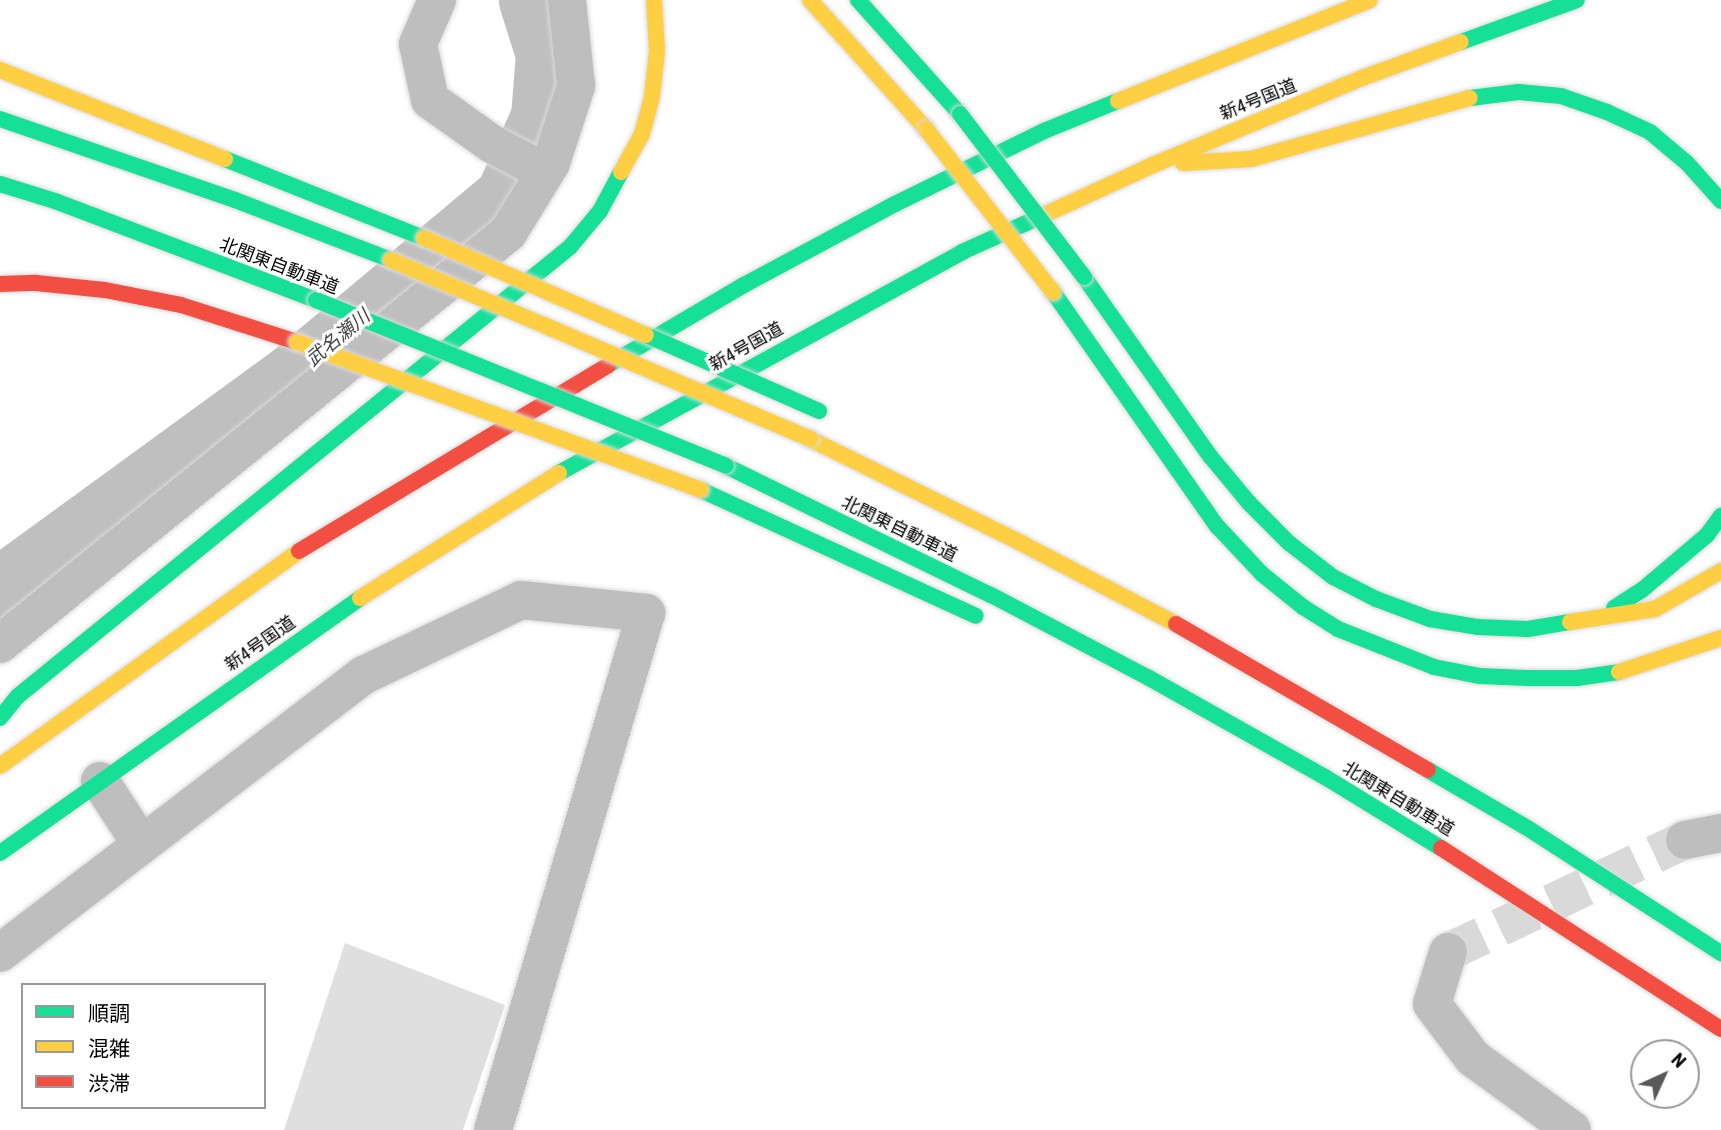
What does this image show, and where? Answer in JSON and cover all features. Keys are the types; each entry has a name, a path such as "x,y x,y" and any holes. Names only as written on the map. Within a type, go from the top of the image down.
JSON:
{"highway":[{"path":"0,718 18,696 570,247 600,211 642,135 652,96 657,51 654,0"},
{"path":"810,0 926,129 1053,292 1217,526 1262,574 1338,629 1434,667 1480,676 1527,678 1577,678 1628,671 1720,638"},
{"path":"858,0 960,114 1084,277 1210,456 1248,503 1289,543 1333,577 1376,599 1430,619 1478,627 1528,629 1655,609 1721,571"},
{"path":"0,765 278,564 450,458 744,285 895,204 1044,131 1370,0"},
{"name":"新4号国道","path":"0,853 336,613 530,489 962,251 1153,164 1362,78 1577,0"},
{"path":"0,70 424,238 824,416"},
{"path":"1153,164 1251,159 1462,100 1519,92 1561,96 1607,112 1650,132 1687,163 1721,201"},
{"path":"0,119 235,200 391,260 870,467 1191,632 1529,829 1721,953"},
{"name":"北関東自動車道","path":"0,184 55,201 316,300 726,466 991,595 1149,678 1325,777 1490,878 1721,1029"},
{"path":"0,284 36,283 106,290 181,305 298,342 701,490 997,624"},
{"path":"845,439 870,467"},
{"path":"1594,620 1642,590 1707,535 1721,516"},
{"path":"1035,637 1149,678"}],"street":[{"path":"437,0 418,44 430,100 492,144 545,172"},
{"path":"0,643 508,233 545,172 576,86 567,0"},
{"path":"0,953 364,675 522,600 646,613 494,1130"},
{"path":"100,781 141,844"},
{"path":"1448,952 1432,1004 1473,1058 1572,1130"}],"building":[{"path":"345,943 505,1005 463,1130 284,1130"}],"waterway":[{"name":"武名瀬川","path":"0,598 14,579 294,375 507,197 543,117 548,54 531,0"}],"tunnel":[{"path":"1448,952 1685,840"}],"traffic: fast":[{"path":"858,0 960,114"},
{"path":"1461,42 1577,0"},
{"path":"1470,98 1519,92 1561,96 1607,112 1650,132 1687,163 1721,201"},
{"path":"608,365 744,285 895,204 1044,131 1118,101"},
{"path":"960,114 1084,277"},
{"path":"0,119 235,200 391,260"},
{"path":"225,159 424,238"},
{"path":"0,718 18,696 570,247 600,211 621,172"},
{"path":"0,184 55,201 316,300"},
{"path":"559,473 962,252 1046,214"},
{"path":"1084,277 1210,456 1249,503 1289,543 1333,577 1376,599 1430,619 1478,627 1528,629 1570,622"},
{"path":"1053,292 1217,526 1262,574 1303,607 1338,629 1434,667 1480,676 1527,678 1577,678 1619,672"},
{"path":"316,300 726,466"},
{"path":"646,335 819,411"},
{"path":"726,466 991,595 1149,678 1325,777 1441,848"},
{"path":"701,490 976,616"},
{"path":"1614,608 1642,590 1707,535 1721,516"},
{"path":"0,853 360,598"},
{"path":"1428,770 1529,829 1721,953"}],"traffic: slow":[{"path":"621,172 642,134 652,96 657,51 654,0"},
{"path":"810,0 926,129"},
{"path":"1118,101 1370,0"},
{"path":"1046,214 1153,165 1362,78 1461,42"},
{"path":"0,70 225,159"},
{"path":"1183,163 1251,159 1470,98"},
{"path":"926,129 1053,292"},
{"path":"424,238 646,335"},
{"path":"391,260 810,439"},
{"path":"297,342 701,490"},
{"path":"810,439 1025,545 1176,624"},
{"path":"360,598 559,473"},
{"path":"0,766 299,551"},
{"path":"1570,622 1655,609 1721,571"},
{"path":"1619,672 1721,638"}],"traffic: jam":[{"path":"0,284 36,283 105,290 181,305 297,342"},
{"path":"299,551 608,365"},
{"path":"1176,624 1428,770"},
{"path":"1441,848 1721,1029"}]}
